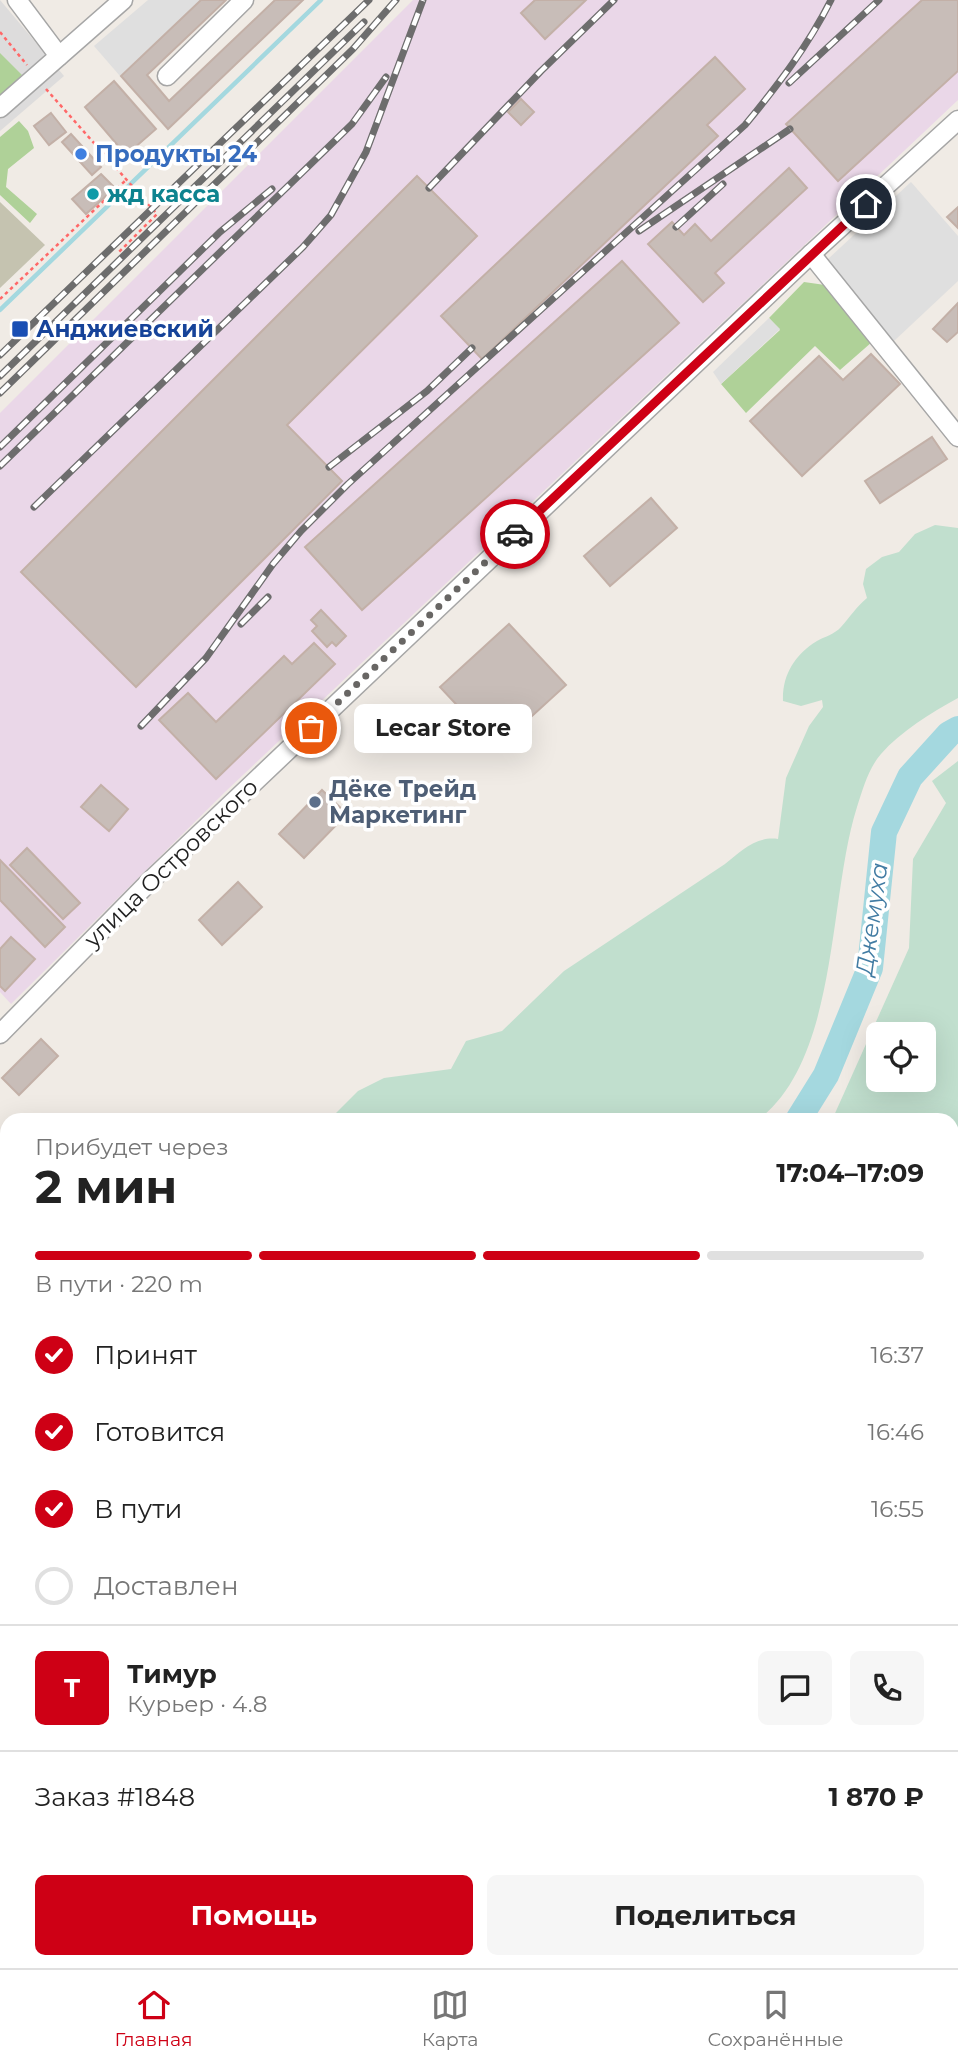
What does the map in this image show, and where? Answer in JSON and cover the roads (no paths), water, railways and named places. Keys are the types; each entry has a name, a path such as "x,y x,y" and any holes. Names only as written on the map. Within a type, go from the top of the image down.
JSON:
{"street":[{"path":"17,0 59,56"},
{"path":"0,108 122,0"},
{"path":"167,76 244,0"},
{"name":"улица Островского","path":"0,1034 151,880 811,254 958,120"},
{"path":"811,254 958,437"}],"waterway":[{"path":"0,310 321,0"},
{"name":"Джемуха","path":"802,1113 826,1075 870,968 884,832 910,777 949,734 958,729"}],"railway":[{"path":"0,355 369,0"},
{"path":"0,393 353,49 396,0"},
{"path":"34,507 303,247 331,215 366,152 423,0"},
{"path":"429,188 541,71 614,0"},
{"path":"141,726 206,658 273,564 301,531 348,484 745,125 792,65 831,0"},
{"path":"789,83 879,0"},
{"path":"0,376 364,22"},
{"path":"0,466 352,124 386,77"},
{"path":"639,231 790,129"},
{"path":"676,227 723,184"},
{"path":"0,447 220,232 272,189"},
{"path":"329,467 427,391 472,348"},
{"path":"241,624 268,597"}],"place":[{"name":"Продукты 24","path":"81,154"},
{"name":"жд касса","path":"93,194"},
{"name":"Анджиевский","path":"20,329"},
{"name":"Lecar Store","path":"311,728"},
{"name":"Дёке Трейд Маркетинг","path":"315,802"}]}
